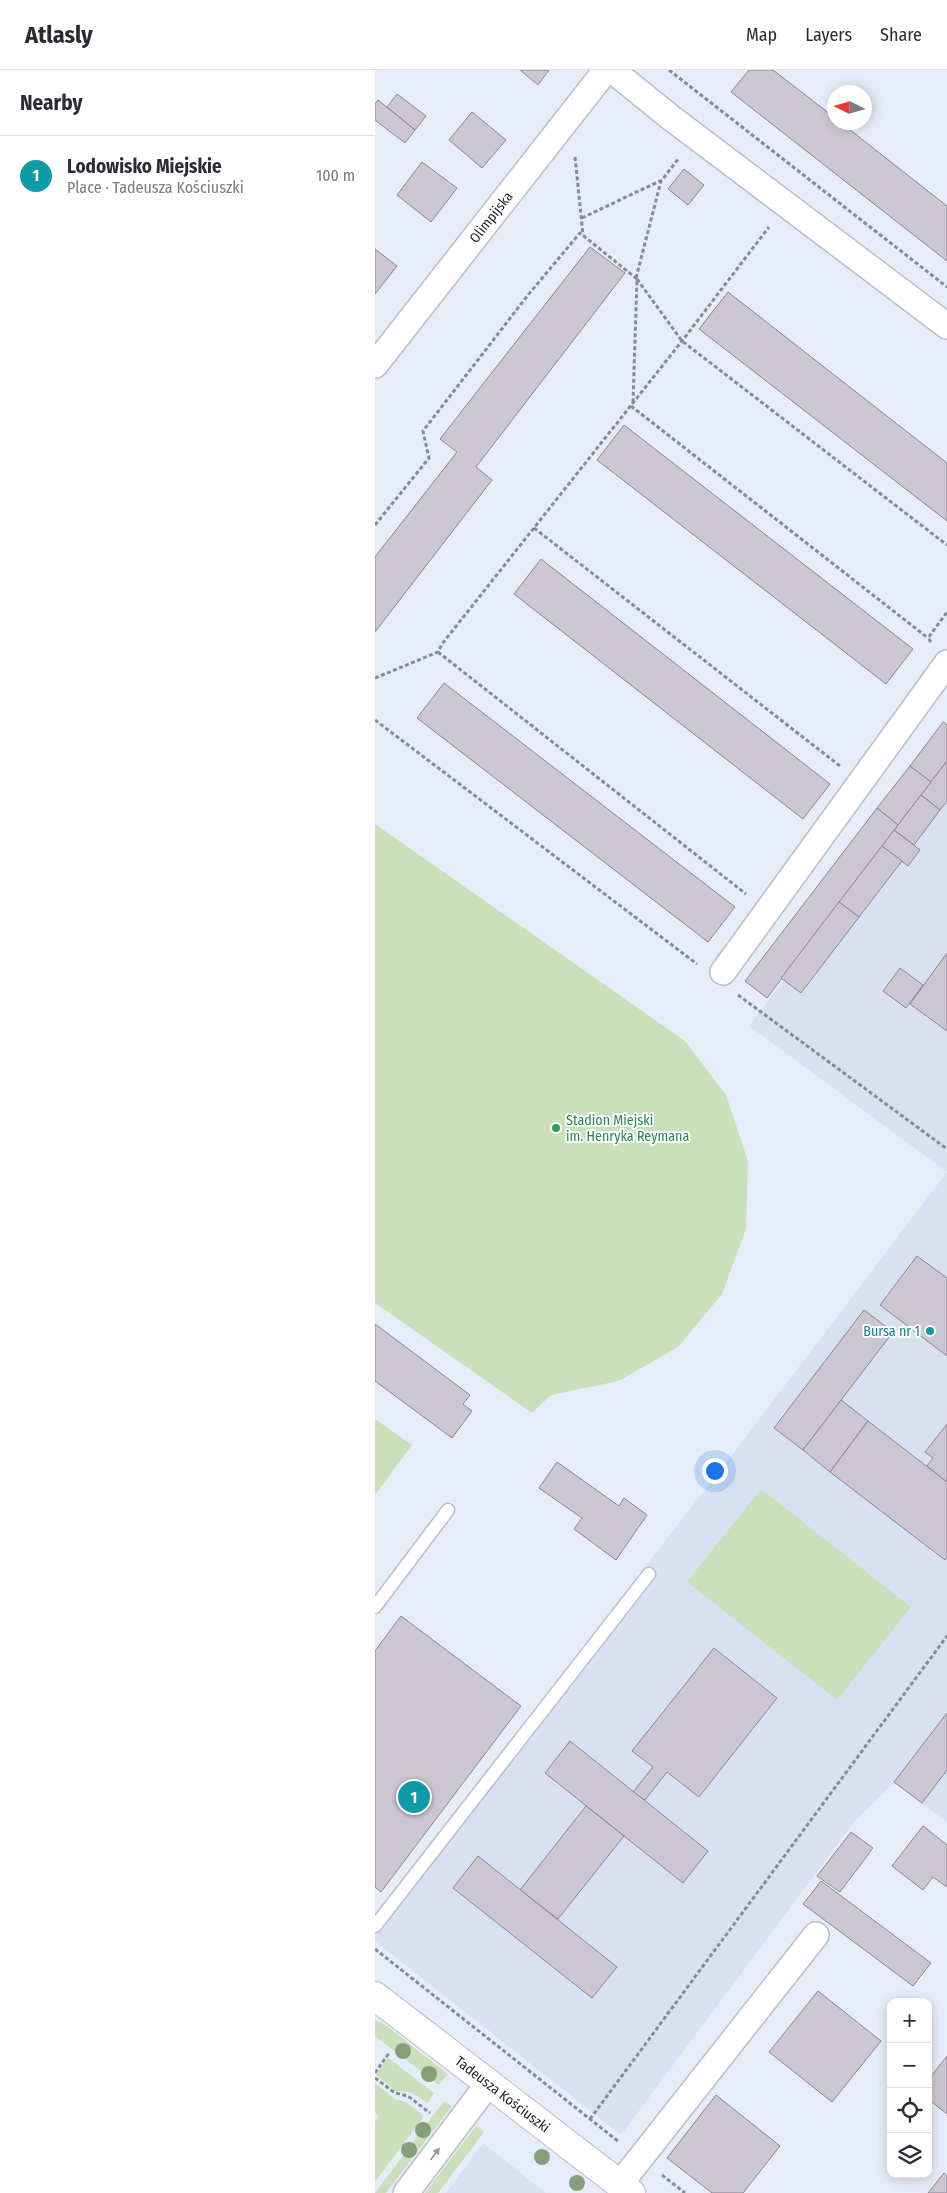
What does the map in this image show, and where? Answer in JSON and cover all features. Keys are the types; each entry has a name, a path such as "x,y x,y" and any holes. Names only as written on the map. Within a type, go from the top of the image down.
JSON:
{"street":[{"name":"Olimpijska","path":"375,365 606,70"},
{"path":"612,70 696,137 947,326"},
{"path":"719,977 947,663"},
{"path":"626,2188 640,2159 816,1935"},
{"name":"Tadeusza Kościuszki","path":"375,1996 626,2188"},
{"path":"406,2193 488,2084"}],"lane":[{"path":"375,1607 449,1510"},
{"path":"375,1926 649,1574"}],"path":[{"path":"669,70 947,287"},
{"path":"632,404 636,278 661,180 696,137"},
{"path":"574,148 583,236"},
{"path":"581,218 661,180"},
{"path":"375,678 438,652 441,644 682,341 786,205"},
{"path":"375,525 429,458 423,431 580,233 636,278 682,341 947,545"},
{"path":"632,404 928,638"},
{"path":"534,528 840,766"},
{"path":"438,652 745,891 748,896"},
{"path":"375,720 947,1149"},
{"path":"590,2119 947,1636"},
{"path":"375,1948 685,2193"},
{"path":"375,2073 389,2053"},
{"path":"375,2078 395,2093 408,2096 430,2113"}],"shaded area":[{"path":"947,765 947,1172 749,1026"},
{"path":"947,1172 947,1822 894,1783 854,1822 621,2135 375,1941 375,1914 732,1455"},
{"path":"483,2143 546,2193 446,2193"}],"green space":[{"name":"Stadion Miejski im. Henryka Reymana","path":"375,824 685,1041 726,1095 748,1161 746,1229 722,1294 678,1347 619,1381 551,1395 532,1413 375,1303"},
{"path":"375,1419 412,1445 375,1495"},
{"path":"761,1489 911,1607 837,1700 687,1582"},
{"path":"375,2020 384,2024 448,2074 439,2085 375,2036"},
{"path":"388,2058 434,2093 428,2103 410,2092 396,2091 376,2075"},
{"path":"375,2083 395,2099 406,2102 424,2116 375,2182 375,2121 379,2116 375,2113"},
{"path":"444,2101 452,2106 386,2193 375,2193"},
{"path":"476,2126 484,2132 438,2193 425,2193"}],"building":[{"path":"520,70 549,70 538,85"},
{"path":"749,70 773,70 827,112 827,130 850,130 947,206 947,261 731,92"},
{"path":"397,94 426,116 415,130 387,107"},
{"path":"378,100 415,130 405,143 375,120 375,104"},
{"path":"472,112 506,140 482,168 449,140"},
{"path":"422,162 457,188 431,222 397,195"},
{"path":"684,169 704,185 688,205 668,189"},
{"path":"590,247 625,273 476,467 492,480 375,632 375,557 457,452 440,439"},
{"path":"375,249 397,266 375,294"},
{"path":"728,292 947,463 947,521 699,329"},
{"path":"624,425 913,649 886,684 597,460"},
{"path":"541,559 830,784 803,819 514,594"},
{"path":"444,683 735,907 708,942 417,718"},
{"path":"943,722 947,725 947,761 931,782 910,766"},
{"path":"947,761 947,801 940,810 921,795"},
{"path":"910,766 931,782 898,825 877,808"},
{"path":"921,795 940,810 914,845 894,830"},
{"path":"877,808 898,825 767,998 745,981"},
{"path":"894,830 920,850 908,866 882,846"},
{"path":"882,846 902,861 859,917 839,902"},
{"path":"839,902 859,917 801,993 781,978"},
{"path":"947,953 947,1031 910,1004"},
{"path":"900,968 923,985 906,1008 883,991"},
{"name":"Bursa nr 1","path":"917,1256 947,1278 947,1356 880,1305"},
{"path":"864,1310 893,1332 803,1450 774,1428"},
{"path":"375,1324 470,1395 463,1404 472,1411 452,1438 375,1381"},
{"path":"841,1400 868,1421 830,1472 803,1450"},
{"path":"868,1421 947,1482 947,1557 945,1560 830,1472"},
{"path":"947,1424 947,1482 927,1466 933,1458 925,1452"},
{"path":"557,1462 619,1506 624,1498 647,1515 616,1560 574,1529 582,1518 539,1488"},
{"path":"401,1616 521,1706 381,1892 375,1887 375,1651"},
{"path":"714,1648 777,1698 699,1797 667,1772 645,1800 633,1792 653,1767 632,1751"},
{"path":"947,1713 947,1770 922,1803 894,1782"},
{"path":"570,1741 708,1851 683,1883 545,1773"},
{"path":"586,1806 624,1836 558,1919 520,1890"},
{"path":"923,1826 947,1845 947,1887 933,1877 923,1890 892,1866"},
{"path":"851,1832 873,1848 840,1892 817,1876"},
{"path":"478,1856 617,1967 592,1998 453,1888"},
{"path":"821,1881 931,1963 913,1986 803,1904"},
{"path":"818,1991 881,2041 832,2102 769,2052"},
{"path":"947,2056 947,2114 932,2102 932,2075"},
{"path":"716,2095 780,2146 743,2193 712,2193 667,2158"},
{"path":"944,2173 947,2176 947,2193 928,2193"}],"place":[{"name":"Stadion Miejski im. Henryka Reymana","path":"556,1128"},
{"name":"Bursa nr 1","path":"930,1331"},
{"name":"Lodowisko Miejskie","path":"414,1797"}]}
